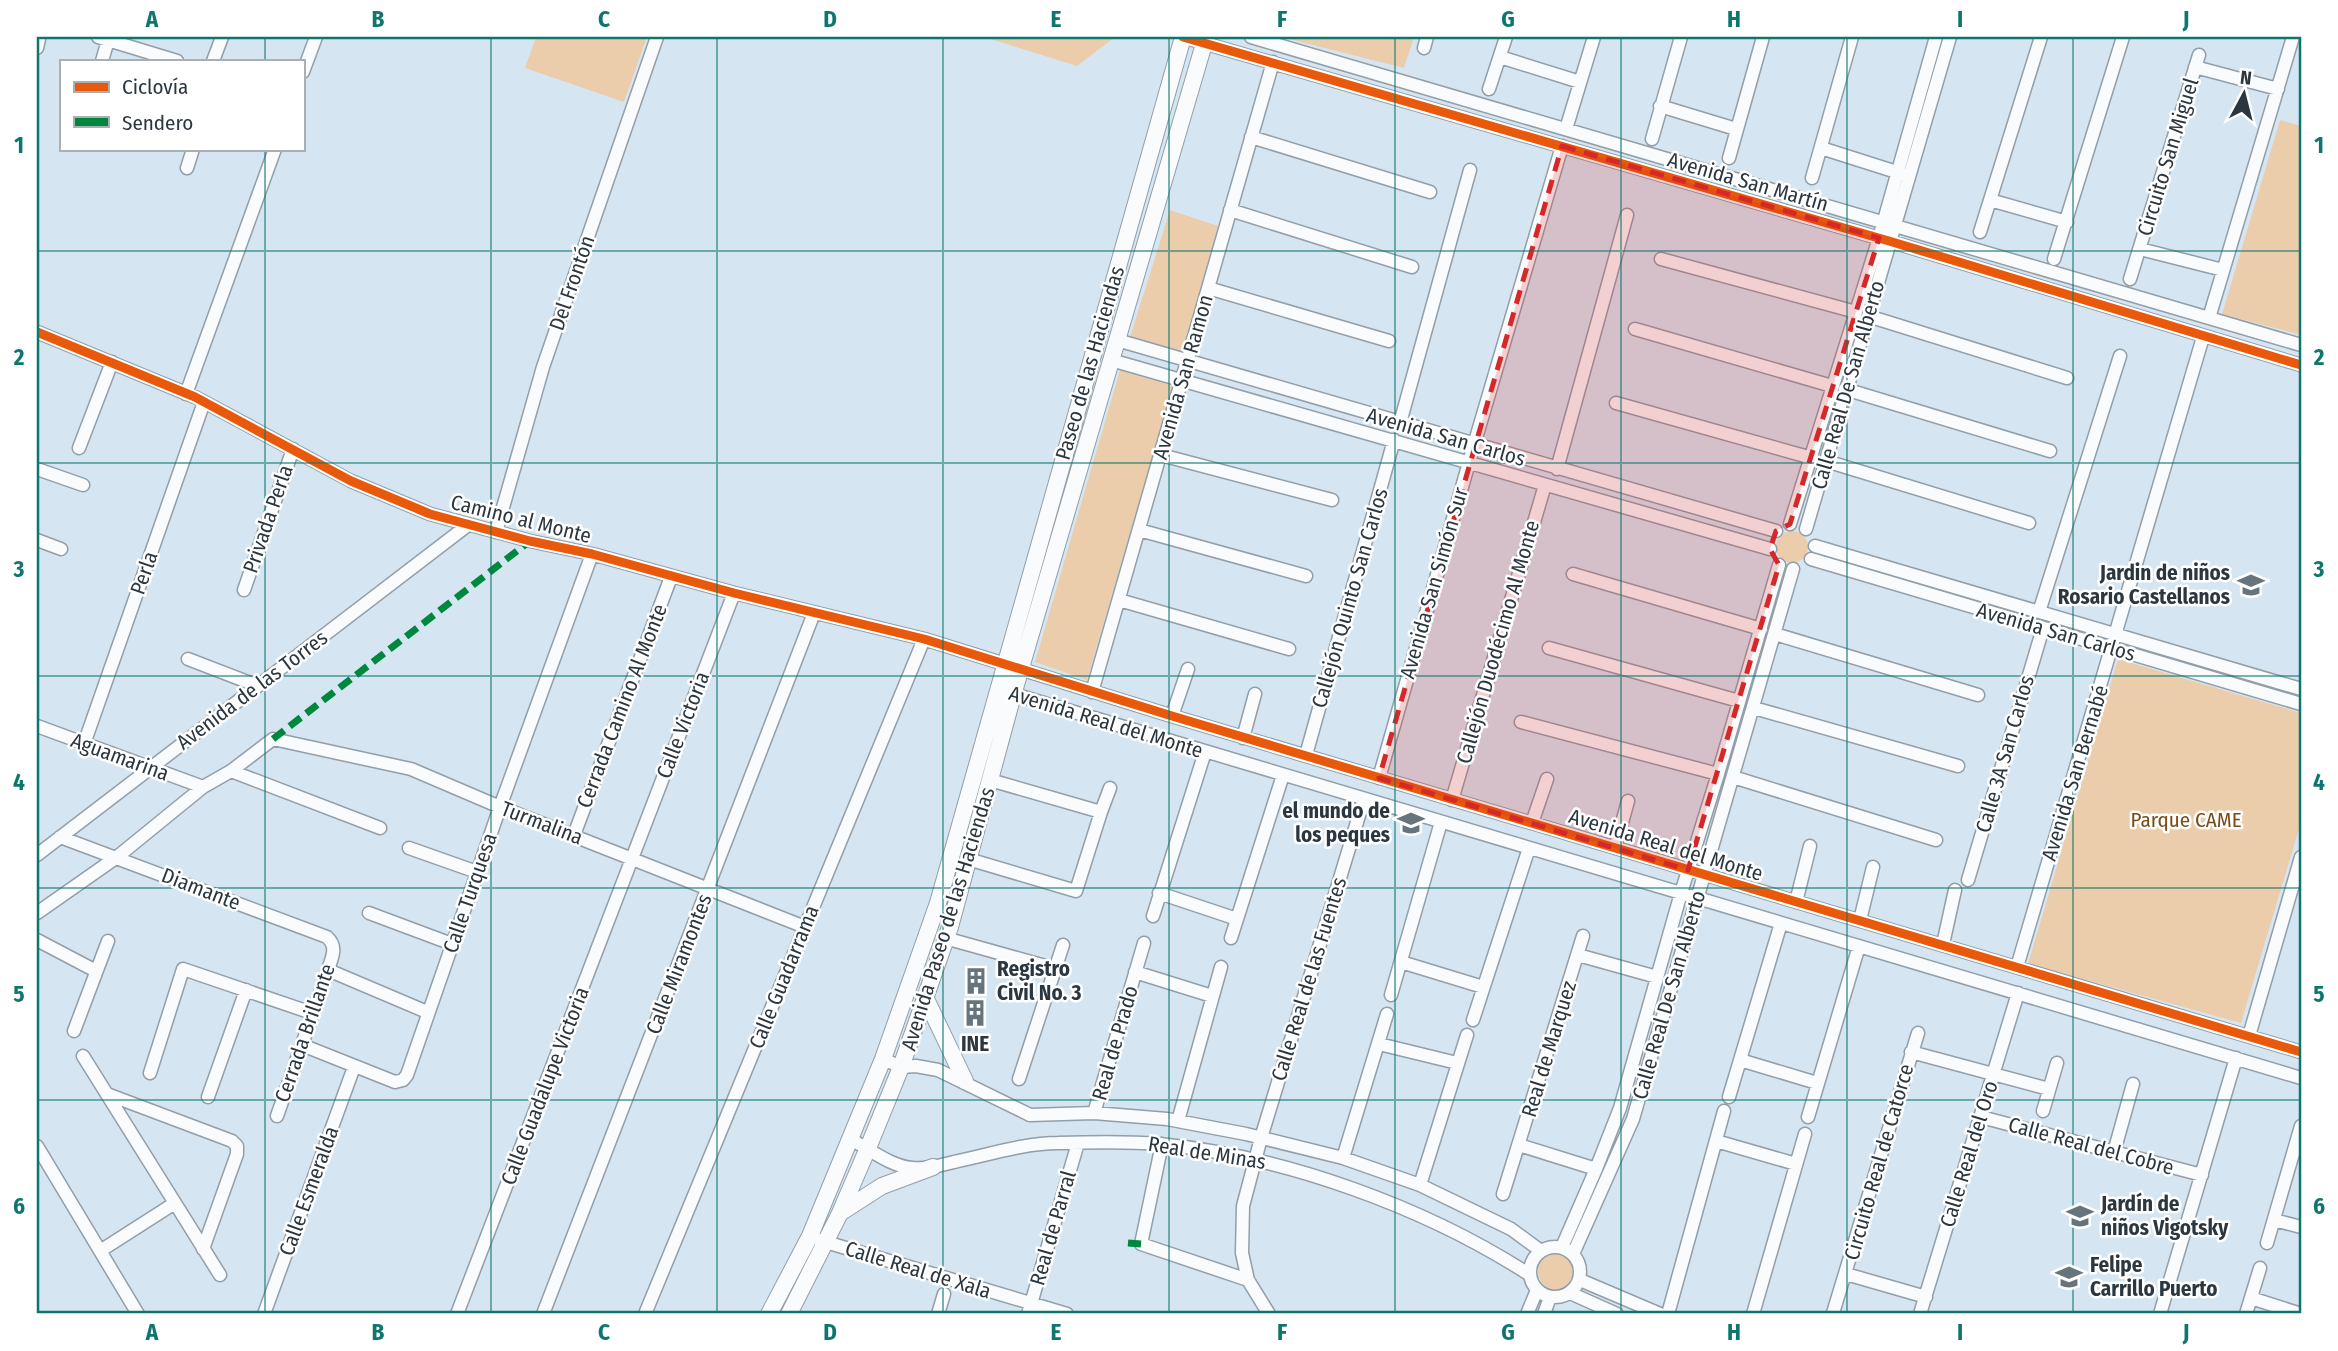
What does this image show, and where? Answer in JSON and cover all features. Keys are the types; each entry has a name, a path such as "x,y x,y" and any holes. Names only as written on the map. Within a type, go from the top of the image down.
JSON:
{"main road":[{"name":"Paseo de las Haciendas","path":"1005,692 1004,664 1183,37"},
{"name":"Paseo de las Haciendas","path":"1022,670 1205,39"},
{"name":"Avenida Paseo de las Haciendas","path":"789,1314 818,1239 850,1139 883,1059 938,904 1005,692 1022,670"},
{"name":"Avenida Paseo de las Haciendas","path":"769,1314 818,1239 840,1213 901,1067 945,938 990,780 1005,692"},
{"path":"926,999 965,1081"},
{"path":"840,1213 882,1186 933,1167"}],"street":[{"path":"213,60 222,37"},
{"path":"304,69 316,37"},
{"name":"Del Frontón","path":"496,532 543,368 656,37"},
{"name":"Avenida San Martín","path":"1183,37 1205,39 1273,62 1884,239 2301,365"},
{"name":"Avenida San Martín","path":"1251,37 2301,345"},
{"path":"1489,89 1506,37"},
{"path":"1566,129 1594,37"},
{"path":"1652,139 1681,37"},
{"path":"1728,158 1763,37"},
{"path":"1812,178 1852,37"},
{"path":"1903,174 1936,37"},
{"path":"1903,174 1950,37"},
{"path":"1980,232 2041,37"},
{"path":"2054,258 2123,37"},
{"path":"2209,318 2294,37"},
{"path":"102,60 111,39 162,59"},
{"path":"1500,57 1580,82"},
{"name":"Circuito San Miguel","path":"2223,270 2140,248 2197,61 2278,89"},
{"name":"Avenida San Ramon","path":"1092,692 1273,62"},
{"path":"1660,106 1736,129"},
{"path":"1251,137 1430,192"},
{"name":"Avenida San Simón Sur","path":"1379,778 1562,146"},
{"path":"1821,148 1903,174"},
{"path":"187,168 193,150"},
{"path":"186,394 275,150"},
{"path":"1400,423 1470,170"},
{"name":"Calle Real De San Alberto","path":"1806,529 1845,389 1862,314 1903,174"},
{"path":"1990,200 2067,222"},
{"path":"1230,210 1412,267"},
{"path":"1557,469 1628,215"},
{"path":"2130,279 2140,248"},
{"path":"1661,259 1862,314 2067,378"},
{"path":"1208,288 1389,341"},
{"name":"Calle Real De San Alberto","path":"1790,524 1832,386 1862,314"},
{"path":"1635,329 1832,386"},
{"name":"Camino al Monte","path":"37,332 204,402 351,481 430,514 924,639 1022,670"},
{"name":"Avenida San Bernabé","path":"2017,967 2203,337"},
{"name":"Avenida San Carlos","path":"1117,340 1776,531"},
{"path":"2039,612 2120,356"},
{"name":"Avenida San Carlos","path":"1111,360 1770,549"},
{"path":"79,449 112,362"},
{"path":"1845,389 2050,451"},
{"name":"Perla","path":"84,744 204,402"},
{"path":"1616,403 1812,458"},
{"name":"Callejón Quinto San Carlos","path":"1306,755 1394,440"},
{"name":"Privada Perla","path":"244,590 293,449"},
{"path":"1161,455 1332,500"},
{"path":"1826,461 2029,523"},
{"path":"37,469 83,485"},
{"name":"Callejón Duodécimo Al Monte","path":"1452,800 1545,485"},
{"path":"1790,524 1806,529 1815,546 1811,559 1800,568 1779,565 1770,549 1770,542 1776,531 1790,524"},
{"name":"Avenida de las Torres","path":"37,855 468,525"},
{"path":"1139,530 1306,576"},
{"path":"37,540 61,549"},
{"name":"Avenida San Carlos","path":"1815,546 2301,689"},
{"name":"Calle Turquesa","path":"354,1067 395,1082 407,1075 592,554"},
{"name":"Avenida San Carlos","path":"1811,559 2301,704"},
{"name":"Calle Real De San Alberto","path":"1568,1250 1620,1108 1779,565"},
{"name":"Calle Real De San Alberto","path":"1568,1250 1633,1119 1793,569"},
{"path":"1573,574 1761,629"},
{"name":"Cerrada Camino Al Monte","path":"574,835 671,576"},
{"name":"Calle Victoria","path":"632,857 734,593"},
{"path":"1119,600 1289,649"},
{"name":"Calle Miramontes","path":"543,1314 814,613"},
{"name":"Calle 3A San Carlos","path":"1968,880 2043,628"},
{"path":"1775,635 1978,695"},
{"name":"Calle Guadarrama","path":"645,1314 924,639"},
{"path":"1549,648 1739,701"},
{"path":"188,659 258,686"},
{"path":"1172,716 1188,669"},
{"name":"Avenida Real del Monte","path":"1022,670 2301,1052"},
{"name":"Avenida Real del Monte","path":"1005,692 2301,1078"},
{"path":"1243,738 1255,694"},
{"path":"1754,708 1958,766"},
{"path":"1521,723 1718,774"},
{"name":"Aguamarina","path":"37,726 203,786"},
{"name":"Turmalina","path":"232,771 273,739 411,769 500,807 805,927"},
{"path":"1153,916 1205,752"},
{"path":"37,913 117,857 203,786 232,771 380,828"},
{"path":"1231,938 1283,775"},
{"path":"1733,777 1936,840"},
{"path":"1532,823 1547,779"},
{"path":"990,780 1101,812"},
{"path":"968,859 1075,896 1110,788"},
{"name":"Calle Real de las Fuentes","path":"1248,1280 1242,1253 1243,1206 1261,1138 1364,799"},
{"path":"1615,848 1628,801"},
{"path":"1391,995 1441,822"},
{"name":"Diamante","path":"60,837 327,937 333,942 334,950"},
{"path":"1796,902 1810,846"},
{"path":"409,848 477,872"},
{"path":"1473,1020 1529,848"},
{"name":"Calle Guadalupe Victoria","path":"457,1314 632,857"},
{"path":"2249,1037 2301,857"},
{"path":"1860,920 1874,867"},
{"path":"1943,944 1955,890"},
{"path":"1160,893 1237,919"},
{"path":"369,913 452,944"},
{"path":"1729,1097 1781,923"},
{"path":"1578,955 1583,936"},
{"path":"945,938 1056,969"},
{"path":"37,940 96,971"},
{"path":"74,1031 108,940"},
{"path":"1135,972 1144,943"},
{"path":"1019,1079 1063,945"},
{"path":"1808,1117 1859,947"},
{"name":"Cerrada Brillante","path":"276,1116 334,950"},
{"name":"Real de Marquez","path":"1596,1169 1519,1145 1578,955 1657,977"},
{"path":"1401,962 1483,987"},
{"path":"1178,1121 1221,967"},
{"path":"150,1073 183,969 312,1013"},
{"path":"328,970 427,1013"},
{"name":"Real de Prado","path":"1094,1113 1135,972 1212,996"},
{"path":"208,1097 246,990"},
{"name":"Calle Real del Oro","path":"1920,1314 2018,993"},
{"path":"1343,1158 1387,1014"},
{"path":"1911,1052 1918,1033"},
{"path":"1420,1185 1467,1035"},
{"path":"1378,1044 1457,1063"},
{"path":"302,1045 354,1067"},
{"name":"Circuito Real de Catorce","path":"1926,1297 1846,1274 1911,1052 2049,1088"},
{"path":"83,1056 220,1275"},
{"path":"2160,1314 2236,1058"},
{"name":"Real de Minas","path":"883,1059 901,1067 916,1066 938,1070 1030,1115 1094,1113 1178,1121 1343,1158 1420,1185 1511,1229 1541,1251"},
{"path":"1740,1060 1817,1083"},
{"path":"2043,1111 2057,1063"},
{"name":"Calle Esmeralda","path":"264,1314 354,1067"},
{"path":"2114,1152 2133,1084"},
{"path":"107,1094 232,1141 237,1146 237,1154 203,1248"},
{"path":"1668,1314 1724,1111"},
{"name":"Calle Real del Cobre","path":"1981,1117 2202,1175"},
{"path":"2267,1243 2301,1126"},
{"path":"1753,1314 1805,1134"},
{"name":"Real de Minas","path":"850,1139 885,1159 912,1168 933,1167 1002,1151 1053,1143 1162,1144 1256,1160 1308,1174 1404,1209 1492,1252 1530,1275"},
{"path":"1716,1141 1796,1164"},
{"name":"Real de Parral","path":"1030,1309 1079,1143"},
{"path":"1162,1144 1141,1244 1248,1280 1269,1314"},
{"path":"1503,1194 1519,1145"},
{"path":"37,1146 138,1314"},
{"path":"100,1251 175,1203"},
{"path":"2274,1220 2301,1227"},
{"name":"Calle Real de Xala","path":"818,1239 1030,1309 1067,1314"},
{"path":"1547,1247 1568,1250 1580,1265 1580,1280 1570,1293 1550,1297 1537,1290 1530,1275 1532,1261 1547,1247"},
{"path":"2246,1314 2260,1269"},
{"path":"1833,1313 1846,1274"},
{"path":"1580,1280 1660,1314"},
{"path":"1527,1314 1537,1290"},
{"path":"1570,1293 1616,1314"},
{"path":"938,1314 944,1294"},
{"path":"1544,1314 1550,1297"},
{"path":"2251,1297 2301,1314"}],"highlighted area":[{"path":"1562,146 1879,238 1790,524 1776,531 1770,549 1779,565 1688,870 1379,778"}],"green space":[{"path":"536,37 647,37 624,102 525,68"},
{"path":"984,37 1115,37 1077,66"},
{"path":"1281,37 1414,37 1404,68"},
{"path":"2280,120 2301,126 2301,335 2222,314"},
{"path":"1170,210 1218,226 1183,351 1130,337"},
{"path":"1120,370 1173,386 1087,680 1035,662"},
{"path":"1792,531 1804,535 1808,547 1804,559 1792,563 1780,559 1776,547 1780,535"},
{"name":"Parque CAME","path":"2118,659 2301,713 2301,822 2241,1023 2028,964"},
{"path":"1557,1252 1571,1257 1576,1271 1571,1285 1557,1290 1543,1285 1538,1271 1543,1257"}],"marked path":[{"path":"273,739 530,541"},
{"path":"1128,1243 1141,1244"}],"cycle path":[{"path":"1183,37 1889,241 2301,365"},
{"path":"37,332 195,397 351,481 430,514 924,639 1172,716 2301,1052"}],"place":[{"name":"Jardin de niños Rosario Castellanos","path":"2251,585"},
{"name":"el mundo de los peques","path":"1411,823"},
{"name":"Registro Civil No. 3","path":"976,981"},
{"name":"INE","path":"975,1013"},
{"name":"Jardín de niños Vigotsky","path":"2080,1216"},
{"name":"Felipe Carrillo Puerto","path":"2069,1277"}]}
